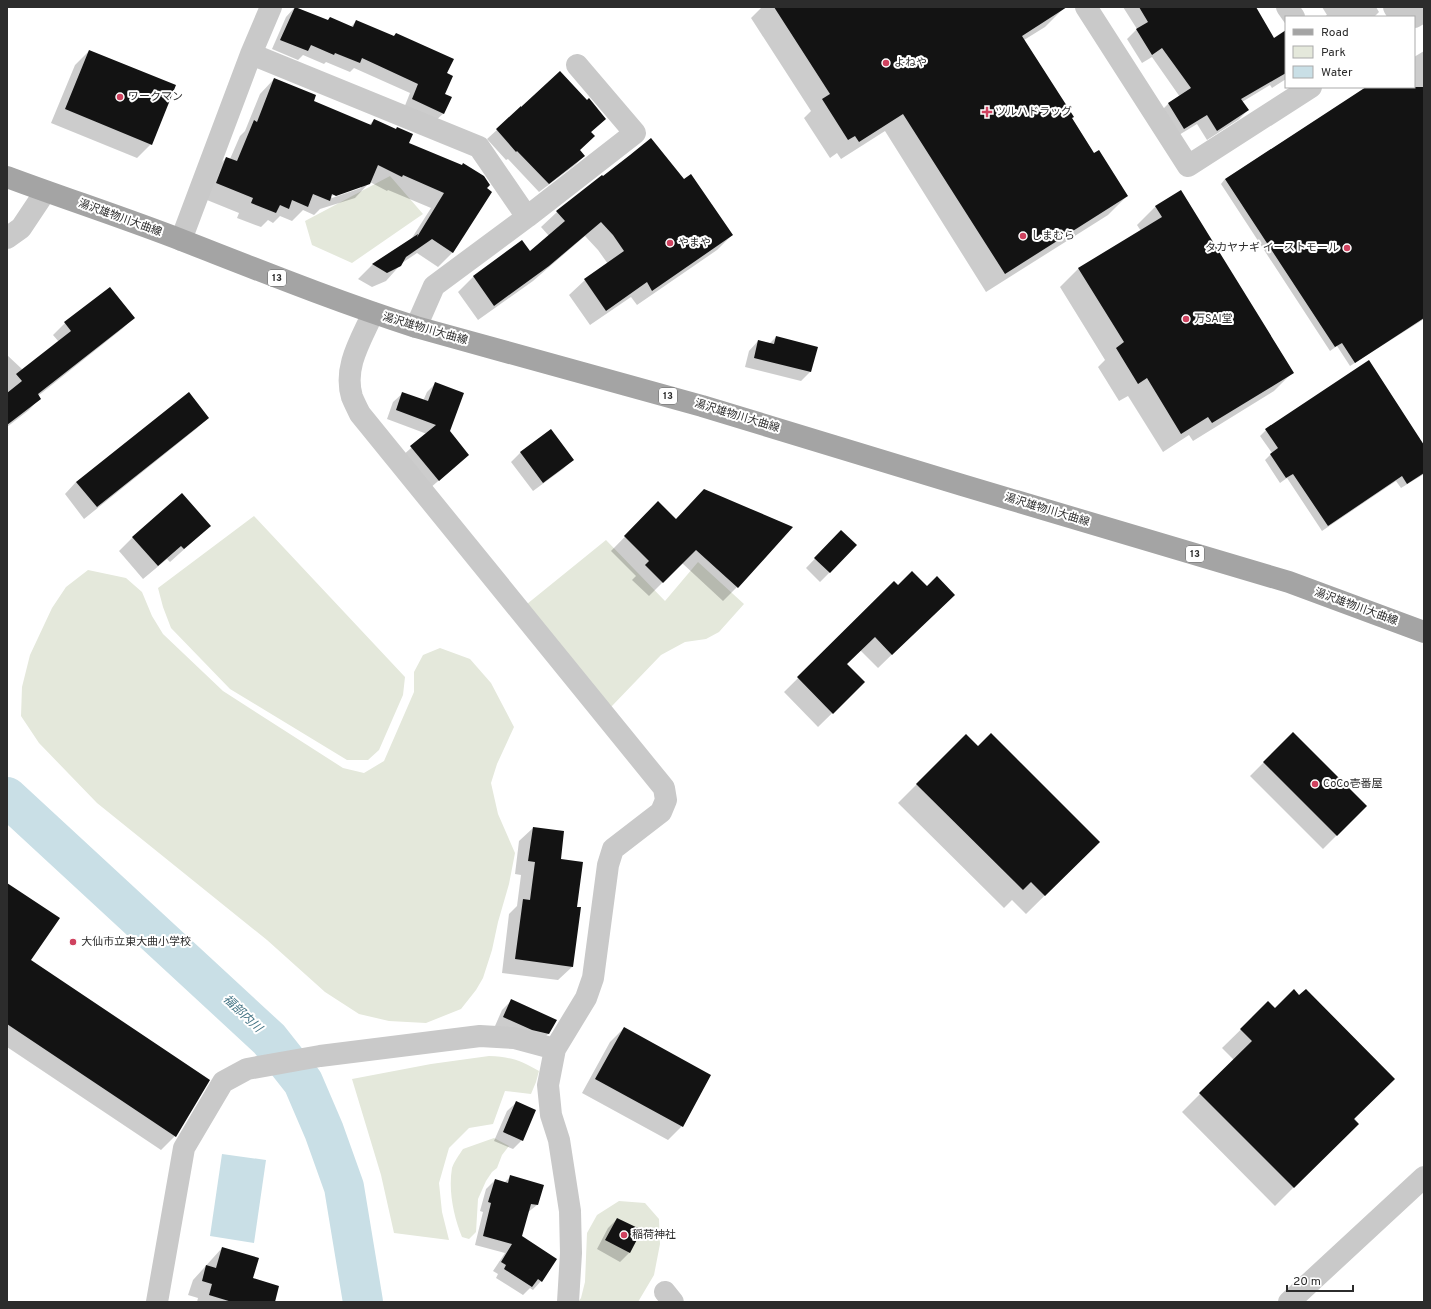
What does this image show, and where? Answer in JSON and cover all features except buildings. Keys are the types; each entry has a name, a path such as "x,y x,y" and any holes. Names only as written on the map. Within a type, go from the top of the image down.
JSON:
{"main road":[{"name":"湯沢雄物川大曲線","path":"7,177 45,192 182,240 290,283 416,327 702,406 1282,580 1424,632"}],"street":[{"path":"182,240 251,54 271,7"},
{"path":"1086,7 1188,166 1309,88"},
{"path":"1287,7 1293,16"},
{"path":"1394,7 1399,16"},
{"path":"1415,16 1424,11"},
{"path":"251,54 479,147 527,217"},
{"path":"416,327 434,286 527,217 635,133 577,65"},
{"path":"7,238 21,228 45,192"},
{"path":"373,313 351,363 349,383 352,398 360,414 664,788 666,800 661,812 613,850 608,865 592,978 586,998 556,1049 548,1085 551,1115 558,1140 570,1211 571,1253 568,1302"},
{"path":"157,1302 184,1148 223,1082 247,1069 320,1056 480,1036 514,1038 556,1049"},
{"path":"1288,1302 1424,1177"}],"green space":[{"path":"390,176 423,214 352,263 312,245 305,221"},
{"path":"254,516 405,677 403,695 379,750 368,760 347,760 230,689 171,628 158,588"},
{"path":"606,540 665,601 698,562 744,604 719,632 706,639 685,642 661,655 611,707 527,604"},
{"path":"88,570 126,578 142,592 152,616 163,634 223,691 343,768 364,773 384,761 414,692 414,672 423,655 440,648 470,659 491,683 514,727 497,764 491,783 498,814 515,853 509,884 492,950 483,978 476,990 461,1009 426,1023 389,1021 359,1014 325,992 267,940 97,803 39,743 21,716 22,687 30,655 52,608 66,587"},
{"path":"489,1056 515,1060 539,1071 531,1094 505,1091 493,1124 469,1128 449,1148 439,1183 442,1212 449,1240 394,1233 381,1175 352,1079 431,1064"},
{"path":"494,1138 509,1146 502,1155 497,1168 492,1172 486,1181 478,1199 476,1232 469,1239 462,1237 456,1221 451,1195 452,1168 463,1149"},
{"path":"619,1201 645,1203 659,1219 660,1244 654,1275 638,1302 578,1302 581,1298 585,1282 587,1233 597,1215"}],"water":[{"path":"222,1154 266,1160 254,1243 210,1236"}],"waterway":[{"name":"福部内川","path":"7,797 269,1039 303,1082 324,1131 344,1187 363,1302"}],"place":[{"name":"よねや","path":"886,63"},
{"name":"ワークマン","path":"120,97"},
{"name":"ツルハドラッグ","path":"987,112"},
{"name":"しまむら","path":"1023,236"},
{"name":"やまや","path":"670,243"},
{"name":"タカヤナギ イーストモール","path":"1347,248"},
{"name":"万SAI堂","path":"1186,319"},
{"name":"CoCo壱番屋","path":"1315,784"},
{"name":"大仙市立東大曲小学校","path":"73,942"},
{"name":"稲荷神社","path":"624,1235"}]}
